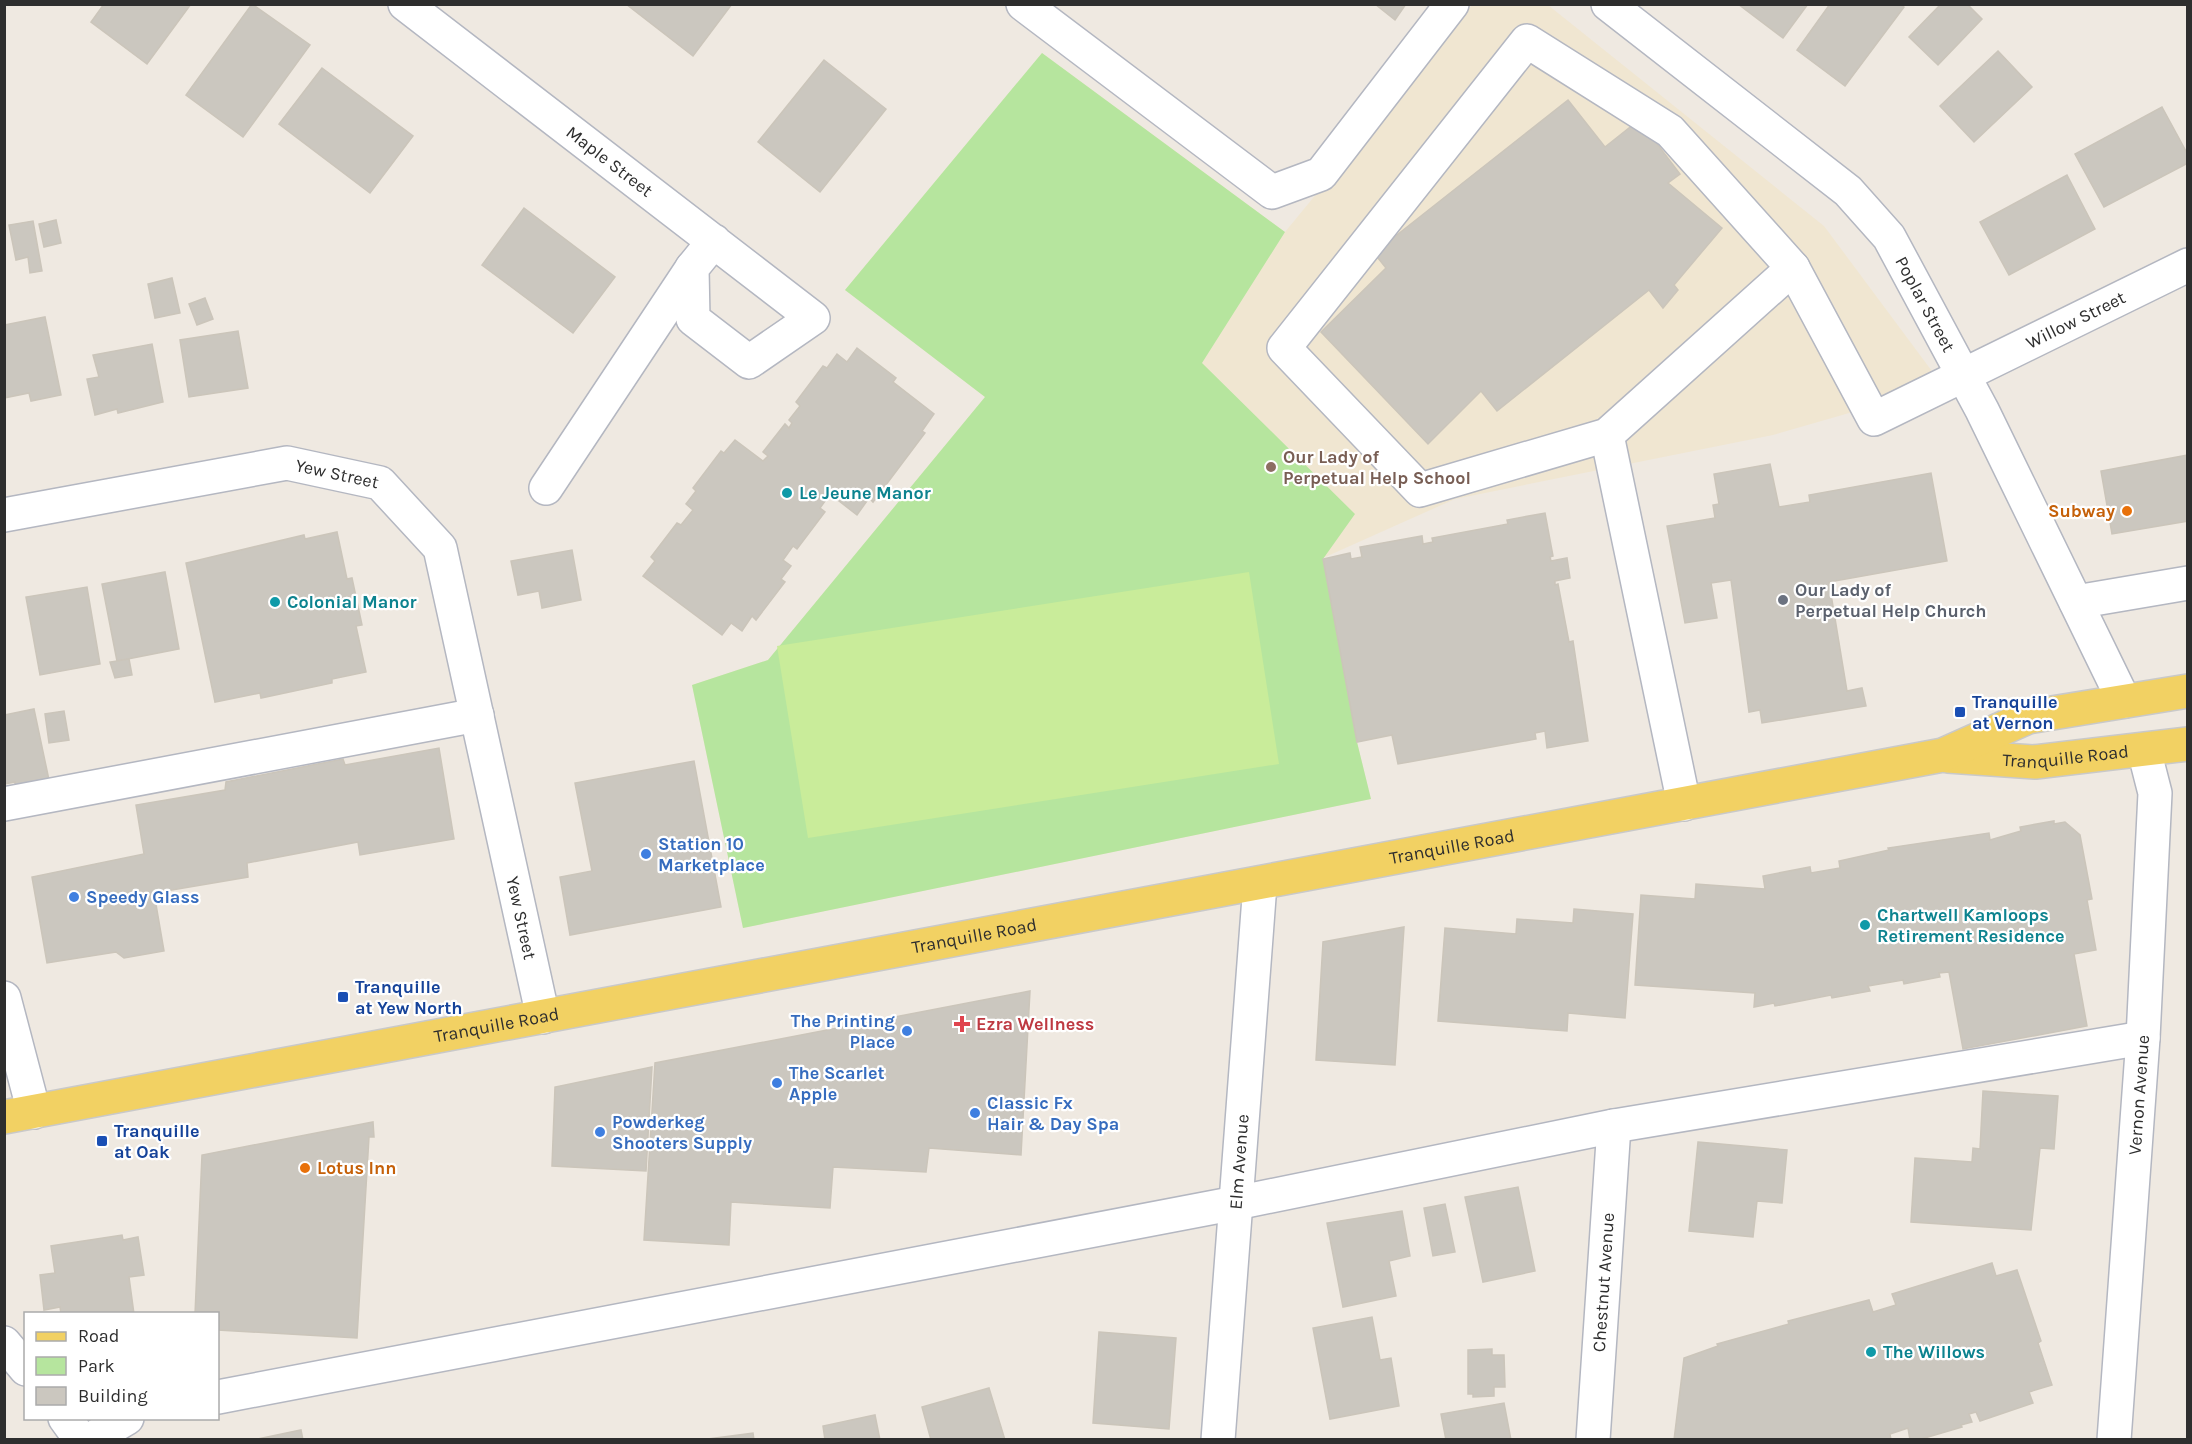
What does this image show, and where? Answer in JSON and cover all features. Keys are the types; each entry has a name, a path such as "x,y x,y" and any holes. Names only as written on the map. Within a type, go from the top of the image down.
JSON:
{"main road":[{"name":"Tranquille Road","path":"19,1115 1943,755 2028,717 2187,691"},
{"path":"2124,701 2144,750"},
{"name":"Tranquille Road","path":"1943,755 2035,762 2187,744"}],"street":[{"name":"Maple Street","path":"405,4 813,318 749,362 693,319 692,268"},
{"path":"1023,4 1272,192 1321,174 1452,4"},
{"name":"Poplar Street","path":"1608,4 1848,191 1889,237 1982,410 2124,701"},
{"path":"1527,41 1670,132 1793,267 1607,435 1420,490 1284,348 1527,41"},
{"path":"546,488 692,268 714,241"},
{"name":"Willow Street","path":"1793,267 1874,419 2187,265"},
{"path":"1607,435 1684,804"},
{"name":"Yew Street","path":"4,515 287,463 380,483 440,548 543,1017"},
{"path":"2076,602 2187,583"},
{"path":"4,804 477,715"},
{"name":"Vernon Avenue","path":"2114,1440 2143,1038 2155,793 2144,750"},
{"name":"Elm Avenue","path":"1218,1440 1260,884"},
{"path":"4,998 19,1115"},
{"path":"219,1397 1236,1203 1614,1126 2143,1038"},
{"name":"Chestnut Avenue","path":"1593,1440 1614,1126"},
{"path":"4,1342 24,1367"},
{"path":"66,1420 81,1440"},
{"path":"90,1440 125,1420"}],"shaded area":[{"name":"Our Lady of Perpetual Help School","path":"1472,5 1548,5 1824,226 1943,386 1773,435 1455,499 1323,558 1357,742 1371,799 743,928 692,685 768,660 985,397 845,290 1042,53 1285,232"}],"green space":[{"name":"Our Lady of Perpetual Help School","path":"1042,53 1285,232 1202,363 1355,514 1323,559 1357,742 1371,799 743,928 692,685 768,660 985,397 845,290"},
{"path":"1249,572 1279,764 808,838 777,646"}],"building":[{"path":"104,4 191,4 147,64 91,22"},
{"path":"252,4 310,45 243,137 186,95"},
{"path":"626,4 732,4 693,56"},
{"path":"1375,4 1406,4 1395,20"},
{"path":"1738,4 1808,4 1783,38"},
{"path":"1830,4 1901,4 1904,7 1845,86 1797,50"},
{"path":"1941,4 1967,4 1982,19 1938,65 1909,37"},
{"path":"1998,51 2032,87 1974,142 1940,106"},
{"path":"824,60 886,109 820,192 758,142"},
{"path":"322,68 413,136 370,193 279,124"},
{"name":"Our Lady of Perpetual Help School","path":"1568,100 1605,147 1639,120 1680,174 1668,183 1722,228 1674,285 1678,290 1663,308 1649,290 1497,411 1481,391 1428,444 1321,332 1386,268 1374,253"},
{"path":"2162,107 2188,155 2188,163 2104,207 2075,154"},
{"path":"2067,175 2095,229 2009,275 1980,222"},
{"path":"524,208 615,277 573,333 482,265"},
{"path":"56,220 61,243 44,247 39,224"},
{"path":"33,221 42,271 30,273 28,257 16,260 9,225"},
{"path":"172,278 180,313 155,318 148,284"},
{"path":"205,298 213,319 197,325 189,304"},
{"path":"45,317 61,395 31,401 29,393 4,398 4,325"},
{"path":"238,331 248,388 189,397 180,340"},
{"path":"152,344 163,402 118,413 117,409 95,415 87,379 99,377 93,355"},
{"name":"Le Jeune Manor","path":"857,348 896,378 893,382 934,414 922,431 925,433 873,502 869,498 857,515 830,494 820,508 825,512 797,549 793,546 783,560 791,566 781,579 785,582 756,620 752,616 742,631 731,623 722,635 643,576 655,561 651,557 677,523 681,525 693,510 686,504 696,491 693,488 721,451 724,453 735,440 763,461 768,456 763,452 785,424 789,428 792,423 789,420 800,406 796,402 823,366 827,368 837,354 847,362"},
{"path":"2188,455 2188,521 2112,534 2101,471"},
{"name":"Our Lady of Perpetual Help Church","path":"1770,464 1779,507 1810,502 1809,495 1931,473 1947,561 1829,582 1847,691 1862,688 1866,706 1762,723 1760,710 1749,712 1731,580 1711,583 1717,618 1685,623 1667,526 1715,518 1713,505 1719,504 1714,474"},
{"path":"1545,513 1553,556 1550,557 1551,561 1567,558 1570,578 1555,581 1555,585 1558,584 1569,642 1573,641 1588,741 1547,748 1545,731 1535,733 1536,739 1398,764 1392,735 1357,742 1323,559 1350,553 1351,559 1362,557 1360,547 1422,536 1423,544 1433,542 1432,538 1508,524 1507,520"},
{"name":"Colonial Manor","path":"337,532 347,579 352,578 362,625 356,626 366,672 332,679 332,683 261,698 260,693 215,702 186,563 304,535 305,539"},
{"path":"572,550 581,600 542,608 539,591 518,595 511,561"},
{"path":"165,572 179,649 117,661 102,584"},
{"path":"87,587 100,664 40,675 26,597"},
{"path":"129,659 132,675 115,678 110,662"},
{"path":"34,709 49,780 15,787 15,782 4,784 4,715"},
{"path":"64,711 69,740 49,743 45,714"},
{"path":"439,748 454,839 360,855 358,842 247,863 248,877 154,893 164,951 124,958 116,952 47,963 32,877 144,854 136,805 225,790 226,782 343,759 345,765"},
{"path":"694,761 721,907 570,935 560,877 592,871 575,783"},
{"name":"Chartwell Kamloops Retirement Residence","path":"2054,821 2054,824 2065,822 2080,835 2092,899 2087,900 2096,950 2074,954 2087,1026 1963,1049 1949,972 1939,973 1940,977 1904,984 1903,980 1868,986 1870,991 1832,998 1831,995 1775,1006 1774,1003 1754,1007 1755,993 1635,985 1641,895 1695,899 1696,884 1765,889 1763,876 1810,867 1811,873 1840,868 1839,861 1889,850 1888,848 1989,833 1990,840 2021,831 2020,827"},
{"path":"1574,909 1633,914 1625,1018 1568,1013 1567,1031 1438,1021 1445,928 1516,934 1517,919 1573,923"},
{"path":"1404,927 1395,1065 1316,1060 1323,942"},
{"path":"1030,991 1021,1155 929,1148 926,1172 833,1167 830,1208 731,1202 729,1245 644,1240 655,1063"},
{"path":"652,1067 646,1171 552,1166 555,1087"},
{"path":"1983,1091 2058,1096 2054,1149 2040,1148 2031,1230 1911,1222 1915,1158 1972,1162 1973,1148 1980,1149"},
{"path":"373,1122 374,1137 369,1137 357,1338 219,1330 219,1312 195,1312 202,1155"},
{"path":"1698,1142 1787,1150 1782,1203 1757,1201 1753,1237 1689,1231"},
{"path":"1518,1187 1535,1271 1483,1282 1465,1197"},
{"path":"1445,1204 1455,1252 1433,1256 1424,1208"},
{"path":"1402,1211 1410,1256 1389,1261 1396,1296 1343,1307 1327,1223"},
{"path":"122,1235 123,1240 138,1237 144,1275 129,1277 134,1312 61,1312 60,1307 44,1310 40,1275 55,1273 51,1246"},
{"name":"The Willows","path":"1992,1263 1996,1276 2017,1270 2041,1341 2038,1343 2052,1385 2029,1392 2033,1403 1980,1421 1976,1412 1969,1414 1972,1422 1918,1440 1910,1440 1908,1428 1890,1434 1891,1440 1674,1440 1684,1358 1718,1346 1717,1344 1789,1324 1788,1321 1869,1300 1873,1312 1896,1305 1892,1294"},
{"path":"1372,1317 1380,1360 1391,1358 1399,1406 1330,1419 1313,1328"},
{"path":"1099,1332 1176,1338 1169,1429 1093,1423"},
{"path":"1492,1349 1492,1355 1504,1355 1505,1387 1494,1387 1494,1396 1473,1397 1473,1394 1468,1394 1468,1350"},
{"path":"989,1388 1005,1440 931,1440 922,1407"},
{"path":"1504,1403 1511,1440 1446,1440 1441,1414"},
{"path":"875,1415 880,1440 825,1440 823,1426"},
{"path":"301,1430 303,1440 253,1440"},
{"path":"753,1433 754,1440 700,1440"}],"place":[{"name":"Our Lady of Perpetual Help School","path":"1271,467"},
{"name":"Le Jeune Manor","path":"787,493"},
{"name":"Subway","path":"2127,511"},
{"name":"Our Lady of Perpetual Help Church","path":"1783,600"},
{"name":"Colonial Manor","path":"275,602"},
{"name":"Tranquille at Vernon","path":"1960,712"},
{"name":"Station 10 Marketplace","path":"646,854"},
{"name":"Speedy Glass","path":"74,897"},
{"name":"Chartwell Kamloops Retirement Residence","path":"1865,925"},
{"name":"Tranquille at Yew North","path":"343,997"},
{"name":"Ezra Wellness","path":"962,1024"},
{"name":"The Printing Place","path":"907,1031"},
{"name":"The Scarlet Apple","path":"777,1083"},
{"name":"Classic Fx Hair & Day Spa","path":"975,1113"},
{"name":"Powderkeg Shooters Supply","path":"600,1132"},
{"name":"Tranquille at Oak","path":"102,1141"},
{"name":"Lotus Inn","path":"305,1168"},
{"name":"The Willows","path":"1871,1352"}]}
